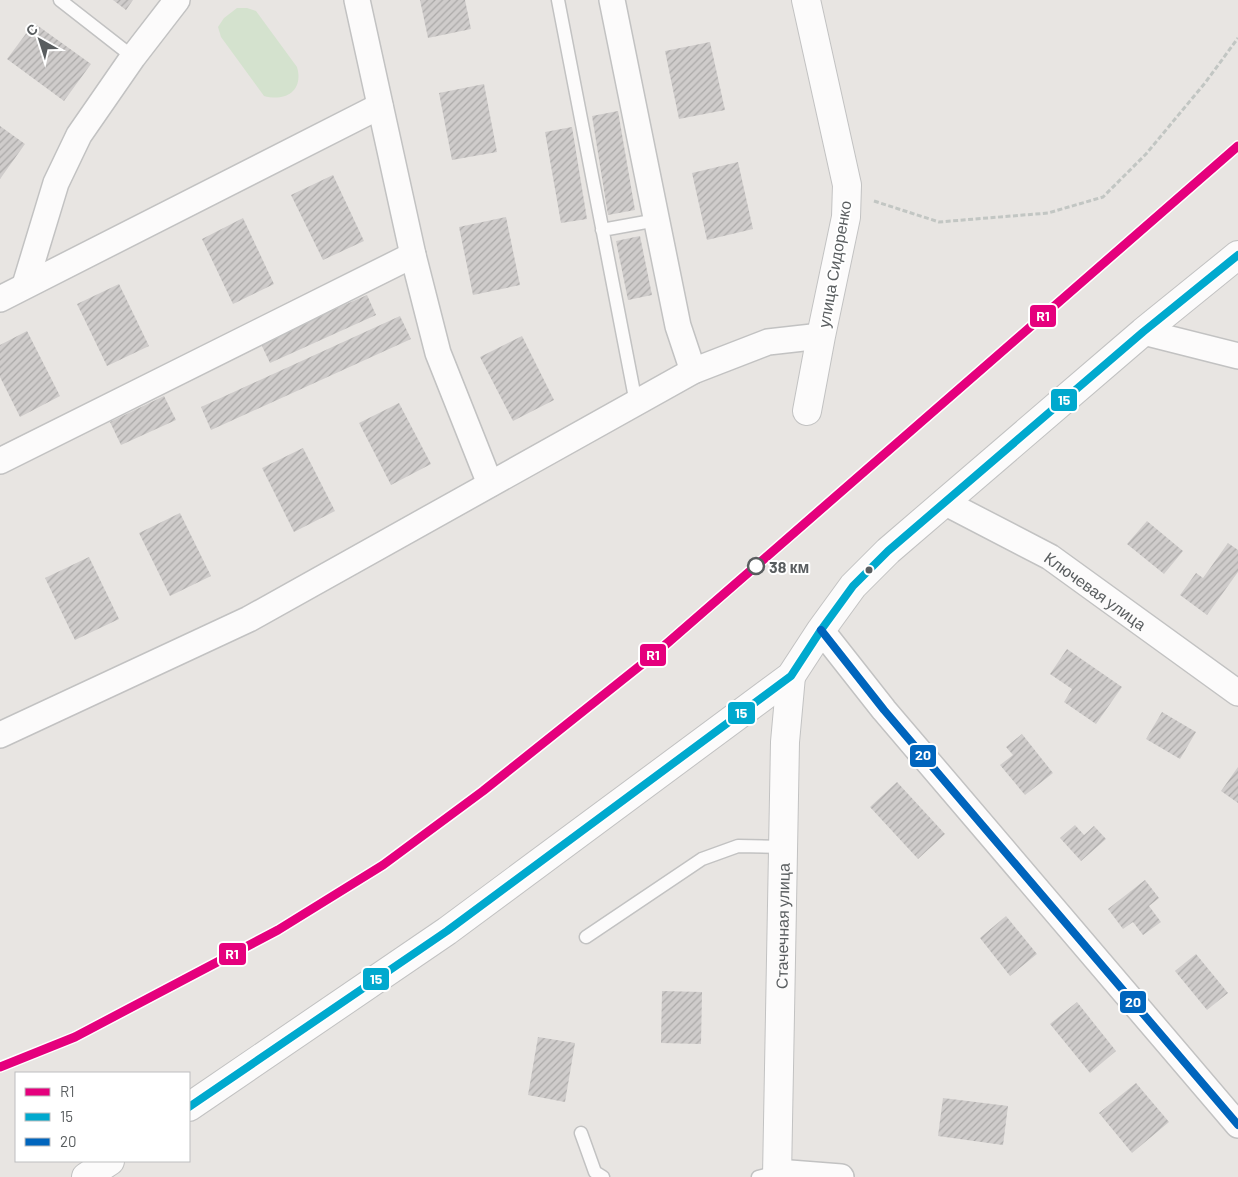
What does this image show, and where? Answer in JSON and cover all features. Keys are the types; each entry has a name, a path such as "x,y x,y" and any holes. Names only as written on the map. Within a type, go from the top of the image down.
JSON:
{"street":[{"path":"25,285 56,183 79,135 133,57 177,0"},
{"path":"357,0 412,255 438,353 490,484"},
{"path":"612,0 678,326 693,371"},
{"name":"улица Сидоренко","path":"806,0 847,185 846,217 807,411"},
{"path":"0,299 380,106"},
{"path":"0,461 412,255"},
{"path":"190,1106 447,931 791,676 853,586 888,551 1142,332 1238,255"},
{"path":"1142,332 1238,356"},
{"path":"0,735 249,619 693,371 768,342 821,336"},
{"name":"Ключевая улица","path":"944,502 1050,558 1238,693"},
{"path":"821,630 884,710 1238,1125"},
{"name":"Стачечная улица","path":"771,1175 785,742 791,676"},
{"path":"86,1177 108,1162"},
{"path":"771,1175 841,1177"}],"lane":[{"path":"60,0 133,57"},
{"path":"558,0 636,402"},
{"path":"602,230 657,220"},
{"path":"586,937 702,859 738,846 783,847"},
{"path":"581,1133 594,1172 603,1177"}],"path":[{"path":"847,185 877,203 939,222 1048,213 1103,197 1146,154 1206,82 1238,38"}],"green space":[{"path":"237,8 247,8 256,11 297,67 298,82 291,93 286,96 264,96 221,37 218,27 224,18"}],"building":[{"path":"113,0 133,0 126,10"},
{"path":"420,0 465,0 471,29 428,38"},
{"path":"34,23 91,64 64,101 7,59"},
{"path":"710,42 725,110 679,119 665,51"},
{"path":"484,84 497,152 452,160 439,93"},
{"path":"618,111 635,210 608,215 592,116"},
{"path":"0,126 25,144 0,179"},
{"path":"572,127 587,219 561,223 545,132"},
{"path":"738,162 753,229 707,240 692,173"},
{"path":"333,175 364,241 323,260 291,195"},
{"path":"506,217 520,285 473,295 459,227"},
{"path":"243,218 274,284 233,304 202,239"},
{"path":"640,236 652,295 628,300 616,241"},
{"path":"119,284 149,346 107,366 77,304"},
{"path":"367,295 376,315 270,363 260,342"},
{"path":"400,316 411,339 211,430 201,407"},
{"path":"27,331 60,396 20,417 0,377 0,345"},
{"path":"522,336 554,400 513,421 480,357"},
{"path":"164,396 176,420 121,445 110,422"},
{"path":"399,403 431,464 391,485 359,423"},
{"path":"303,448 335,511 294,532 262,468"},
{"path":"180,513 211,576 170,596 139,533"},
{"path":"1147,521 1183,551 1164,574 1127,544"},
{"path":"1228,543 1238,550 1238,572 1207,615 1180,595 1196,573 1203,578"},
{"path":"89,557 119,619 75,640 45,578"},
{"path":"1067,649 1122,687 1096,724 1064,702 1072,689 1050,674"},
{"path":"1162,712 1196,732 1180,759 1146,739"},
{"path":"1022,734 1053,773 1025,795 1000,765 1013,755 1006,747"},
{"path":"1238,767 1238,803 1221,791"},
{"path":"897,782 945,834 918,859 870,807"},
{"path":"1075,825 1084,835 1094,826 1106,839 1081,861 1060,838"},
{"path":"1145,880 1159,898 1149,906 1161,922 1143,935 1133,922 1123,929 1108,909"},
{"path":"1006,916 1037,954 1010,976 980,938"},
{"path":"1196,954 1228,993 1207,1010 1175,971"},
{"path":"662,991 702,992 701,1044 661,1043"},
{"path":"1077,1002 1116,1051 1090,1073 1050,1024"},
{"path":"538,1037 575,1043 565,1102 528,1095"},
{"path":"1136,1083 1169,1122 1132,1153 1099,1113"},
{"path":"943,1098 1008,1106 1003,1145 938,1136"}],"transit line":[{"name":"R1","path":"0,1067 75,1037 278,930 383,865 483,791 656,653 1238,146"},
{"name":"15","path":"190,1106 447,931 791,676 853,586 888,551 1143,332 1238,255"},
{"name":"20","path":"821,630 884,710 1238,1125"}],"place":[{"name":"38 км","path":"756,566"}]}
